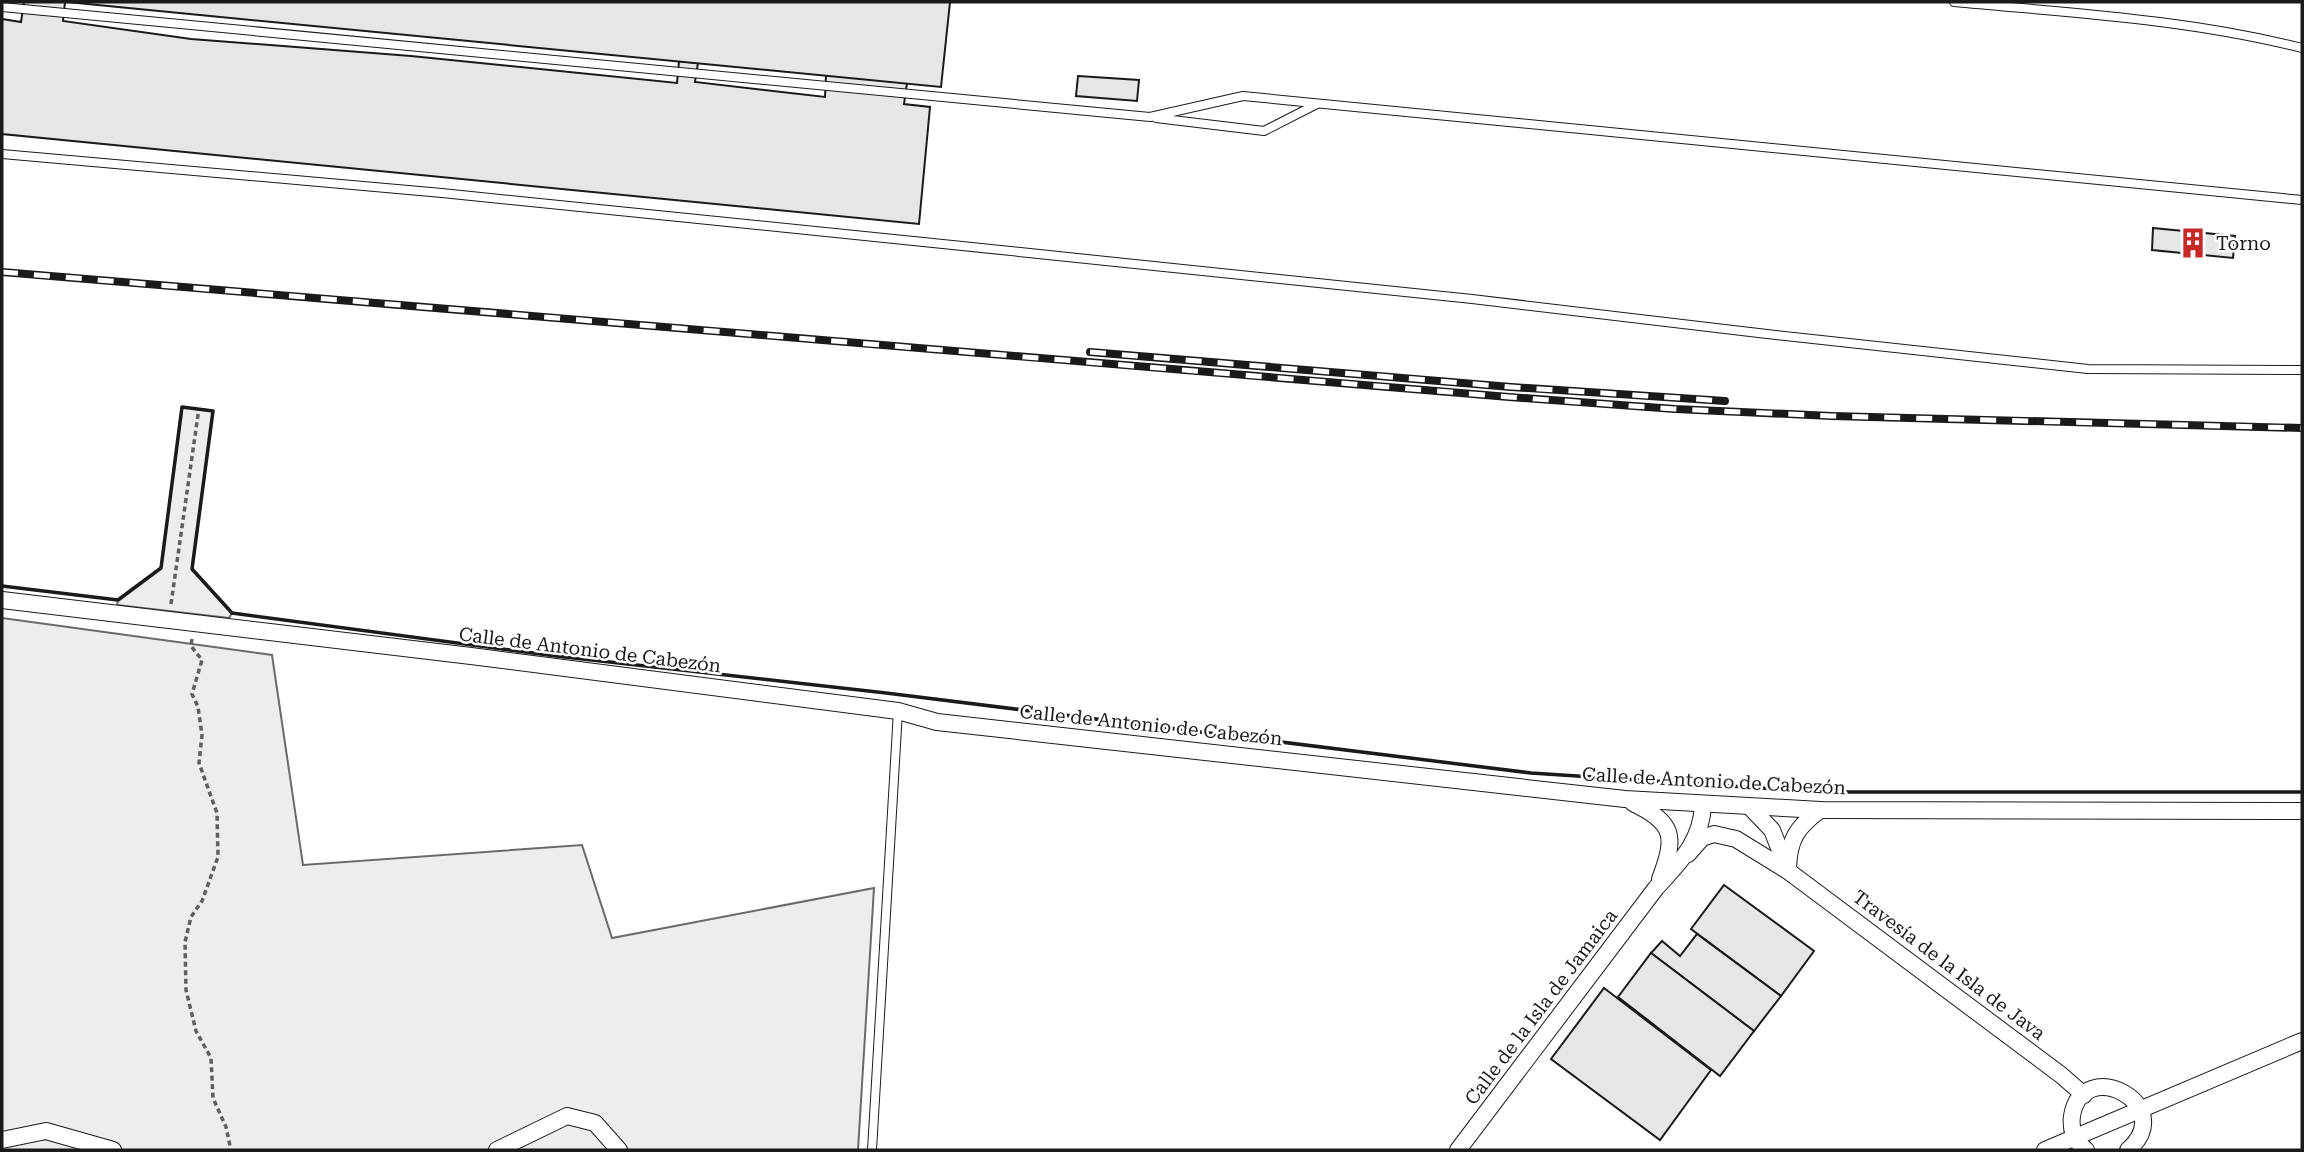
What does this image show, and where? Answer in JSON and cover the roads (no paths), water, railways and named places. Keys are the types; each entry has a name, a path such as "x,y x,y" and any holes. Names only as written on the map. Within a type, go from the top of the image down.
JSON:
{"street":[{"name":"Calle de Antonio de Cabezón","path":"2,600 898,711 937,722 1625,799 1820,810 2302,811"},
{"name":"Calle de la Isla de Jamaica","path":"1625,799 1652,812 1668,830 1670,843 1667,859 1656,888"},
{"name":"Calle de la Isla de Jamaica","path":"1458,1150 1656,888 1688,854 1703,820 1703,804"},
{"path":"1750,807 1772,830 1788,871"},
{"path":"1788,871 1788,853 1794,836 1802,823 1820,810"},
{"name":"Travesía de la Isla de Java","path":"1688,854 1702,838 1714,834 1736,839 1788,871 2050,1066 2084,1095"},
{"path":"2045,1150 2302,1041"},
{"path":"2086,1150 2074,1137 2072,1114 2084,1095 2093,1089 2104,1087 2125,1092 2139,1109 2141,1130 2128,1150"},
{"path":"497,1150 567,1116 595,1123 619,1150"},
{"path":"2,1140 46,1131 113,1150"}],"lane":[{"path":"1954,2 2167,22 2247,34 2302,48"},
{"path":"2,7 1150,117 1264,131 1317,104"},
{"path":"1150,117 1243,96 2302,200"},
{"path":"2,154 442,193 920,242 1472,299 2088,369 2302,370"},
{"path":"872,1150 898,711"}],"railway":[{"path":"2,272 1675,409 1832,416 2302,428"},
{"path":"1090,352 1511,387 1725,401"}],"place":[{"name":"Torno","path":"2193,243"}]}
